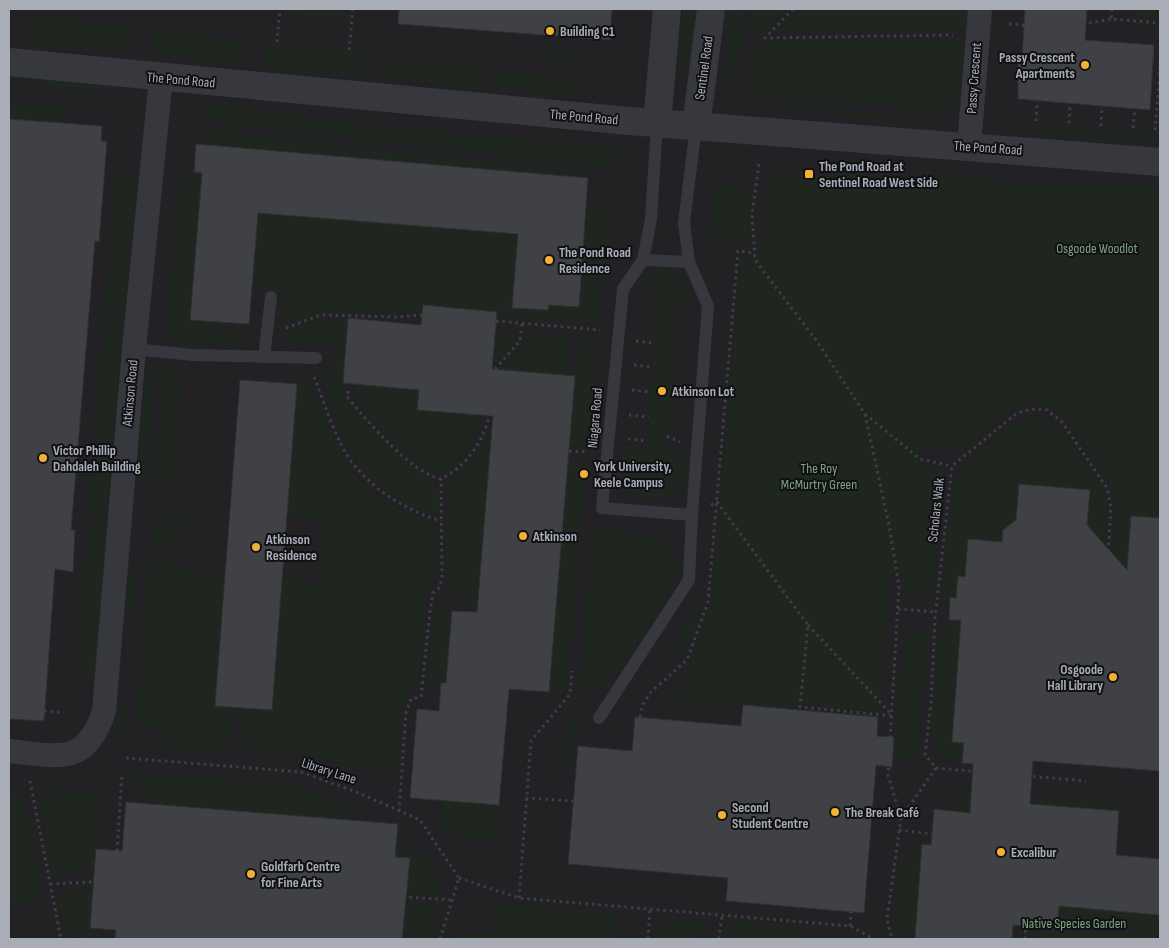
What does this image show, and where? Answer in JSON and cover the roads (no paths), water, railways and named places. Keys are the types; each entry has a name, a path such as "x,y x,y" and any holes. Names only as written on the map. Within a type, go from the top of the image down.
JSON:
{"street":[{"path":"657,124 667,9"},
{"name":"Sentinel Road","path":"696,127 711,9"},
{"name":"Passy Crescent","path":"969,147 980,9"},
{"name":"The Pond Road","path":"9,62 657,124 1160,162"},
{"name":"Atkinson Road","path":"9,751 54,756 70,754 82,749 97,730 104,711 134,349 161,78"}],"lane":[{"name":"Niagara Road","path":"657,124 651,219 643,260 623,289 602,508 692,515"},
{"path":"599,718 689,580 692,515 708,306 689,262 684,223 696,127"},
{"path":"643,260 689,262"},
{"path":"264,356 271,297"},
{"path":"134,349 193,355 311,358"}],"place":[{"name":"Building C1","path":"550,31"},
{"name":"Passy Crescent Apartments","path":"1085,65"},
{"name":"The Pond Road at Sentinel Road West Side","path":"809,174"},
{"name":"The Pond Road Residence","path":"549,260"},
{"name":"Atkinson Lot","path":"662,391"},
{"name":"Victor Phillip Dahdaleh Building","path":"43,458"},
{"name":"York University, Keele Campus","path":"584,474"},
{"name":"Atkinson","path":"523,536"},
{"name":"Atkinson Residence","path":"256,547"},
{"name":"Osgoode Hall Library","path":"1113,677"},
{"name":"The Break Café","path":"835,812"},
{"name":"Second Student Centre","path":"722,815"},
{"name":"Excalibur","path":"1001,852"},
{"name":"Goldfarb Centre for Fine Arts","path":"251,874"}],"park label":[{"name":"Osgoode Woodlot","path":"1097,248"},
{"name":"The Roy McMurtry Green","path":"819,476"},
{"name":"Native Species Garden","path":"1074,923"}]}
